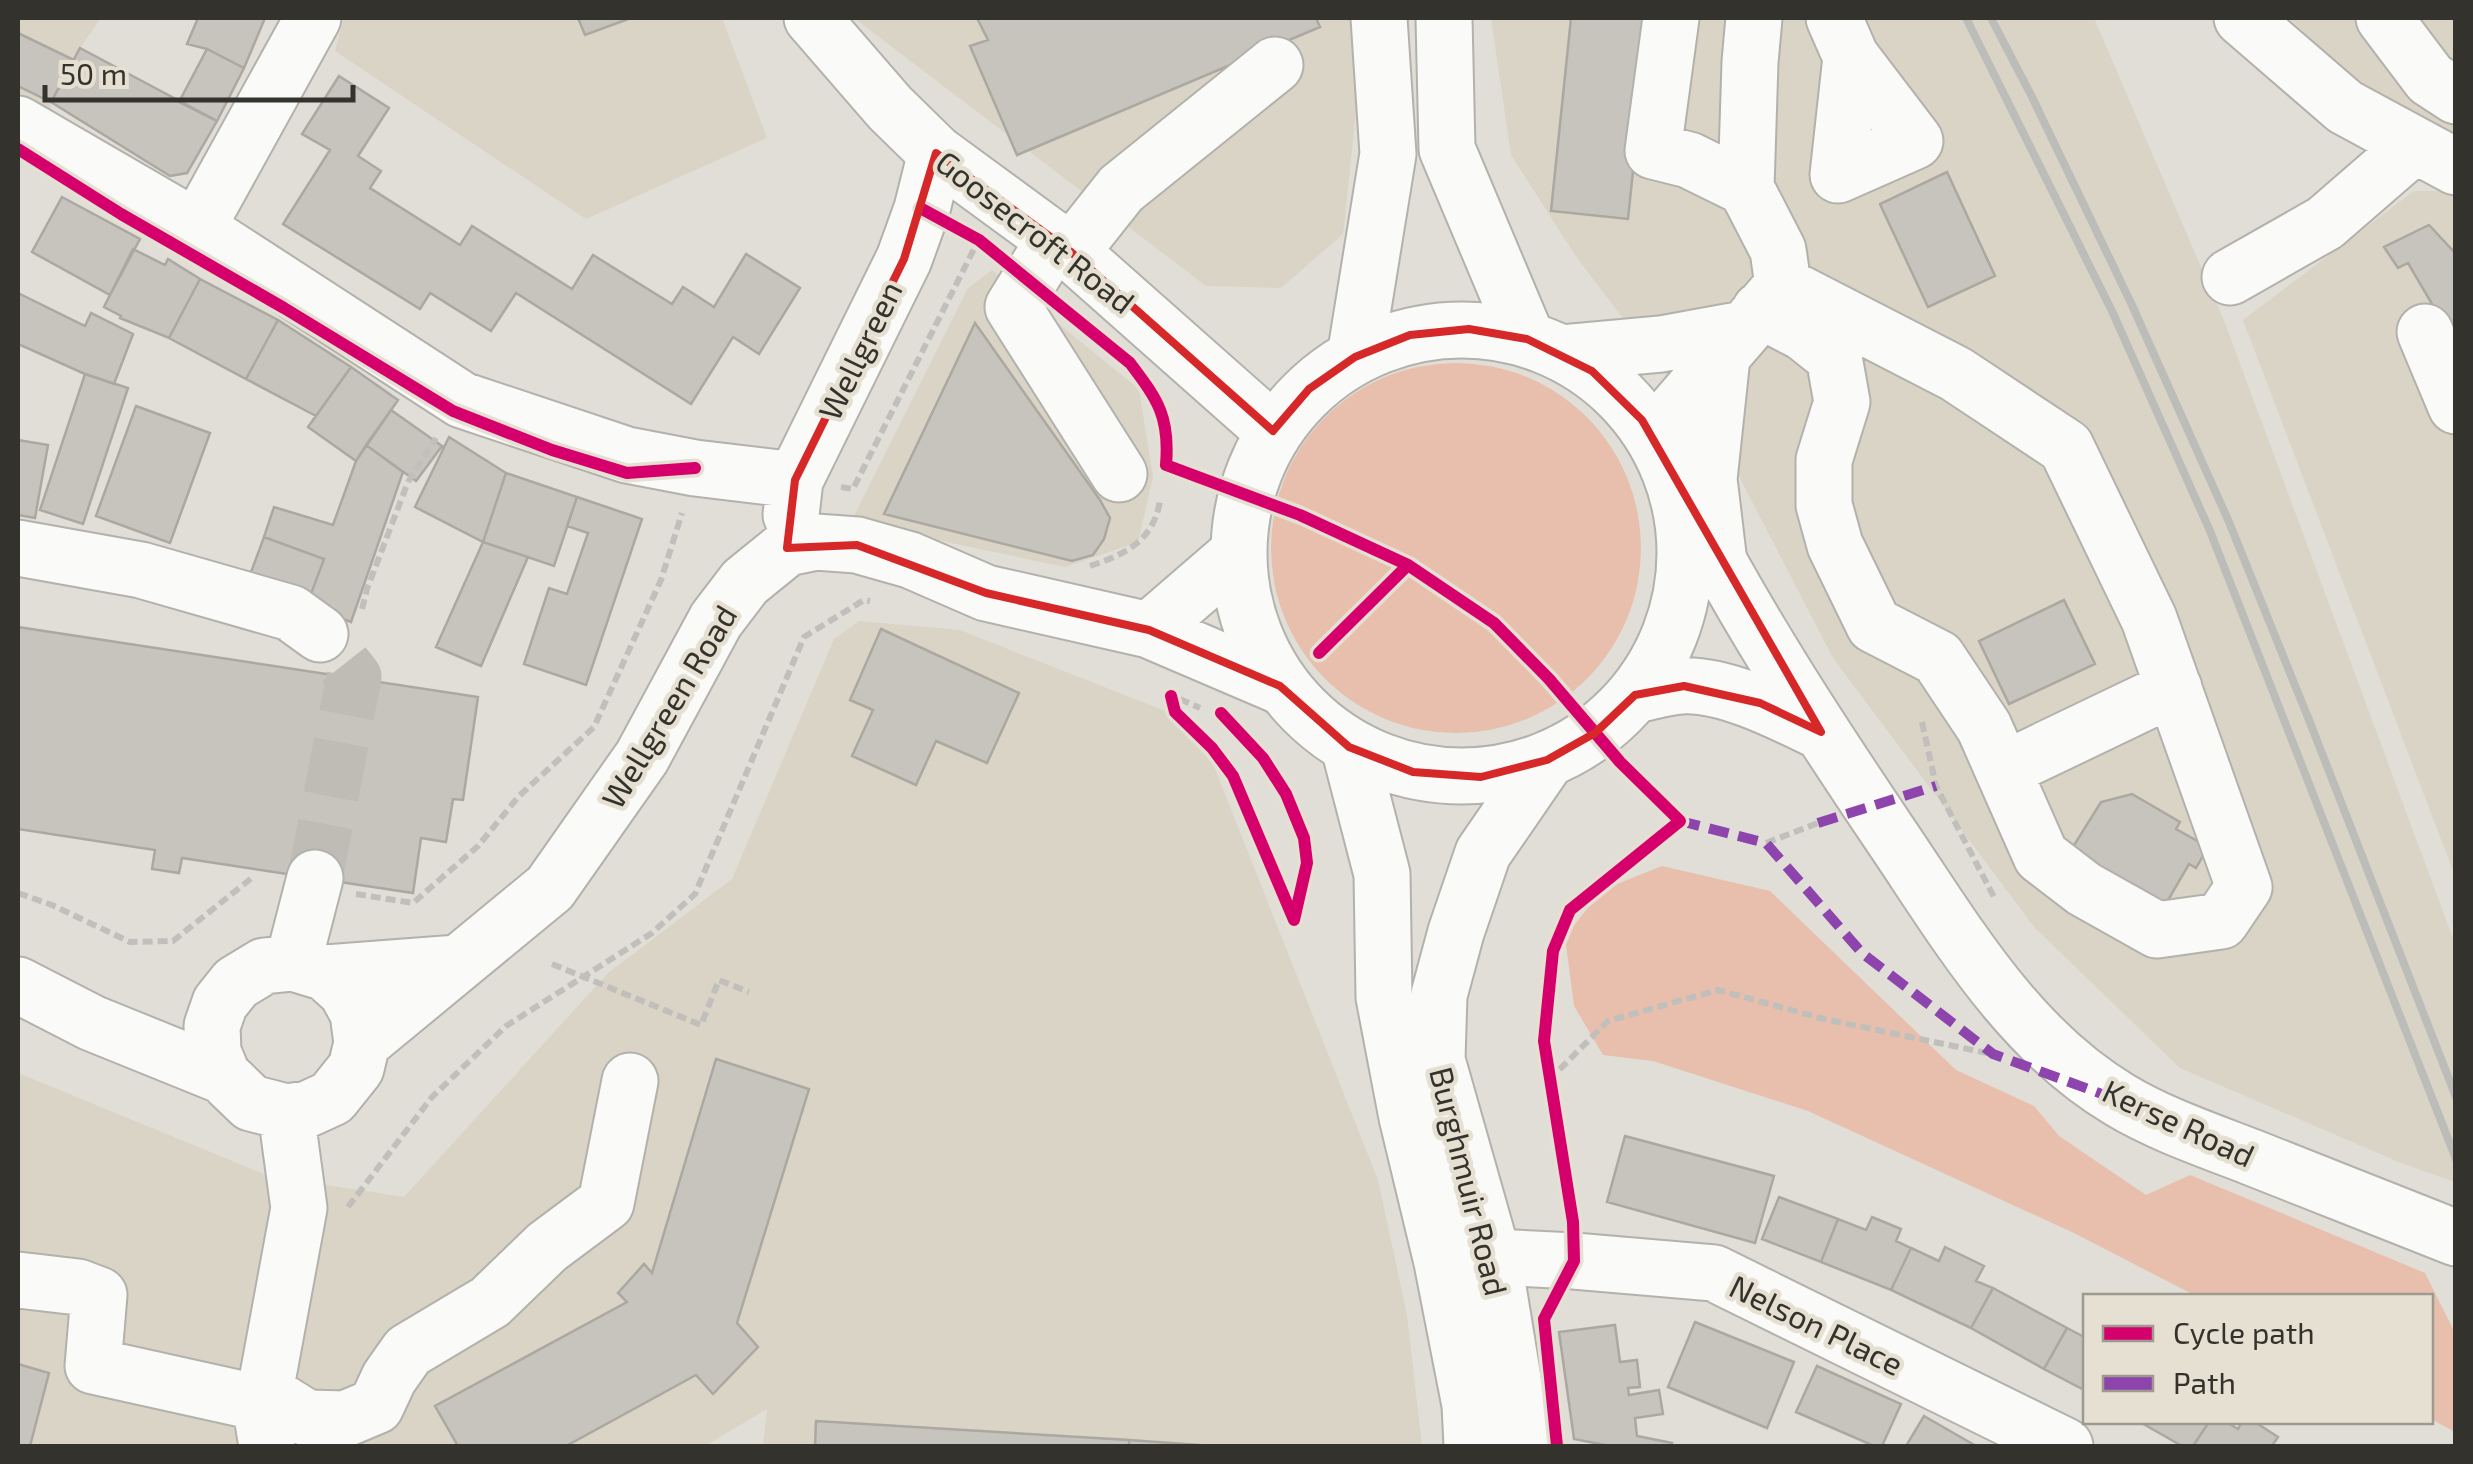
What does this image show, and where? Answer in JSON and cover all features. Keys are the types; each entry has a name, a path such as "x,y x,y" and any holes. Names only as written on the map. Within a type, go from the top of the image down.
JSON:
{"main road":[{"path":"196,228 313,18"},
{"name":"Goosecroft Road","path":"812,18 890,108 1052,257 1274,431"},
{"path":"1355,356 1388,154 1379,18"},
{"path":"1444,18 1447,149 1544,346 1592,371 1619,394 1642,420 1666,460"},
{"path":"1670,18 1654,151 1689,160 1746,188"},
{"path":"1722,570 1710,479 1752,320 1778,250 1746,188 1754,18"},
{"path":"2230,277 2435,156 2345,107 2242,18"},
{"path":"2384,18 2430,79 2456,96"},
{"path":"1119,474 1013,306 1052,257 1121,189 1275,65"},
{"path":"18,124 196,228 462,400 627,456 795,480"},
{"name":"Wellgreen","path":"787,548 795,480 904,260 936,152"},
{"path":"787,548 816,542 856,545 910,560 986,593 1150,630 1280,686 1349,748 1413,772 1481,776 1547,760 1595,734 1635,696 1666,644 1684,588 1684,528 1666,460 1664,423 1752,320"},
{"path":"1280,686 1248,623 1237,554 1246,490 1274,431 1310,389 1355,356 1410,335 1450,331 1469,330 1544,346 1661,344 1752,320 1804,332 1834,357 1842,402 1824,460 1824,504 1835,545 1874,625 1938,658 1984,727 2040,856 2084,889 2157,930 2221,922 2244,887 2149,620 2066,448 1956,374 1752,320"},
{"path":"2426,332 2456,406"},
{"name":"Kerse Road","path":"1666,460 1722,570 1822,732 1977,963 2032,1030 2071,1066 2120,1100 2186,1132 2456,1238"},
{"path":"18,548 140,570 291,613 320,634"},
{"name":"Wellgreen Road","path":"458,963 550,888 642,757 716,620 745,582 787,548"},
{"path":"1150,630 1237,554"},
{"path":"1635,696 1684,686 1720,692 1760,703 1822,732"},
{"path":"2003,770 2174,688"},
{"name":"Burghmuir Road","path":"1349,748 1382,874 1384,998 1406,1117 1442,1262 1467,1387 1472,1446"},
{"name":"Burghmuir Road","path":"1524,1446 1493,1258 1438,1060 1439,995 1483,853 1547,760"},
{"path":"310,968 332,885"},
{"path":"310,968 346,991 358,1014 362,1043 356,1068 332,1098 308,1110 286,1112 251,1104 223,1076 213,1052 212,1026 220,1004 236,983 264,966 458,963"},
{"path":"362,1043 458,963"},
{"path":"18,985 92,1023 223,1076"},
{"path":"92,1023 220,1004"},
{"path":"18,1280 78,1288 99,1295 93,1366 264,1414 307,1418 347,1432 376,1406 388,1378 408,1351 490,1302 547,1247 606,1204 630,1081"},
{"path":"264,1414 298,1208 286,1112"},
{"name":"Nelson Place","path":"1493,1258 1714,1272 2065,1446"}],"path":[{"path":"922,209 979,240 1052,257"},
{"path":"320,634 357,627 367,588 408,482 462,400"},
{"path":"332,885 413,903 478,846 519,796 594,727 661,580 694,468"},
{"path":"298,1208 342,1216 432,1096 506,1026 652,932 695,894 804,637 864,600 883,603"},
{"path":"1157,686 1188,704"},
{"path":"1171,696 1175,712"},
{"path":"1766,843 1818,823"},
{"path":"18,893 130,942 174,941 252,877"},
{"path":"552,964 700,1026 719,980 749,992"},
{"path":"1549,1080 1608,1020 1718,990 1824,1019 1993,1054"},
{"path":"1546,1061 1552,1098"}],"highlighted area":[{"path":"936,153 1071,252 1273,431 1309,389 1355,357 1410,335 1469,329 1527,339 1592,371 1642,420 1821,732 1760,703 1684,686 1635,695 1595,733 1547,760 1481,777 1413,772 1349,747 1280,686 1149,630 986,593 857,545 787,548 795,480 904,259"}],"shaded area":[{"path":"18,18 101,18 51,102 50,125 18,106"},
{"path":"344,18 722,18 767,138 586,219 335,51"},
{"path":"854,18 1356,18 1356,112 1343,234 1281,288 1206,286"},
{"path":"1491,18 2094,18 2225,323 2455,944 2455,1182 2401,1163 2180,1068 2035,928 1833,658 1729,457 1577,258 1511,155"},
{"path":"2289,18 2455,18 2455,139 2379,104"},
{"path":"2414,191 2455,191 2455,876 2243,320"},
{"path":"992,270 1139,389 1153,477 1138,542 1065,567 851,522 968,288"},
{"path":"1456,363 1492,367 1527,377 1573,405 1599,431 1627,477 1637,512 1641,548 1637,584 1627,619 1599,665 1573,691 1527,719 1492,729 1456,733 1420,729 1385,719 1339,691 1313,665 1285,619 1275,584 1271,548 1275,512 1285,477 1313,431 1339,405 1385,377 1420,367"},
{"path":"859,621 960,630 1165,711 1213,764 1378,1180 1407,1315 1422,1446 763,1446 767,1409 705,1446 18,1446 18,1073 269,1176 404,1197 608,973 732,879 834,639"},
{"path":"1662,866 1770,891 1956,1070 2034,1106 2059,1136 2146,1195 2190,1175 2425,1273 2455,1333 2455,1432 2433,1420 2433,1294 2192,1294 2074,1233 1808,1111 1653,1061 1603,1055 1574,1006 1565,937 1602,890"}],"building":[{"path":"198,18 265,18 244,68 207,49 187,44"},
{"path":"578,18 631,18 585,35"},
{"path":"977,18 1316,18 1320,27 1017,155 970,46 988,40"},
{"path":"1571,18 1649,18 1628,219 1551,211"},
{"path":"18,33 74,60 51,102 18,86"},
{"path":"80,48 217,121 187,173 170,176 51,102"},
{"path":"207,49 244,68 217,121 179,102"},
{"path":"339,76 389,108 358,156 381,171 370,188 460,245 472,226 572,289 593,255 672,304 683,287 714,307 746,254 800,288 759,354 733,337 691,404 516,293 491,331 430,293 420,309 283,224 330,150 302,134"},
{"path":"1947,172 1995,276 1928,307 1880,204"},
{"path":"62,197 140,239 110,295 32,252"},
{"path":"2429,225 2456,254 2456,345 2408,263 2398,268 2384,247"},
{"path":"133,249 165,265 168,259 200,279 169,338 120,318 104,307"},
{"path":"200,279 278,320 246,379 169,338"},
{"path":"18,293 85,326 91,313 133,334 114,384 18,344"},
{"path":"278,320 351,367 316,416 246,379"},
{"path":"975,323 1110,518 1104,539 1093,555 1072,561 884,514"},
{"path":"351,367 398,400 356,461 308,427"},
{"path":"85,374 128,388 83,524 40,510"},
{"path":"136,406 210,433 170,543 96,516"},
{"path":"391,410 442,446 416,481 366,445"},
{"path":"449,437 506,473 483,542 415,507"},
{"path":"18,440 48,445 35,518 18,515"},
{"path":"366,445 403,472 351,622 307,605 324,559 264,537 274,507 333,525 356,461"},
{"path":"506,473 577,497 554,566 483,542"},
{"path":"577,497 642,519 586,685 524,664 549,588 567,594 588,533 567,526"},
{"path":"264,537 324,559 307,605 247,583"},
{"path":"483,542 528,557 481,666 436,647"},
{"path":"2064,600 2095,664 2009,704 1979,641"},
{"path":"18,627 478,697 463,800 453,799 446,842 421,838 413,893 182,858 179,873 152,869 155,850 18,829"},
{"path":"881,629 1019,693 987,763 936,741 916,785 852,756 873,710 850,700"},
{"path":"2132,794 2180,822 2176,829 2208,847 2196,868 2189,864 2160,914 2066,858 2101,802"},
{"path":"716,1059 809,1089 737,1323 758,1347 713,1394 696,1375 566,1446 458,1446 435,1406 627,1302 618,1293 644,1264 652,1273"},
{"path":"1625,1136 1774,1176 1755,1243 1607,1202"},
{"path":"1779,1197 1838,1219 1821,1262 1762,1239"},
{"path":"1872,1217 1901,1229 1896,1241 1911,1248 1891,1290 1821,1262 1838,1219 1866,1230"},
{"path":"1945,1247 1984,1266 1976,1281 1993,1288 1971,1328 1891,1290 1911,1248 1939,1261"},
{"path":"1993,1288 2067,1328 2044,1369 1971,1328"},
{"path":"1695,1322 1794,1362 1767,1428 1668,1387"},
{"path":"1615,1325 1620,1362 1637,1360 1640,1387 1628,1388 1629,1395 1659,1390 1663,1414 1635,1418 1637,1436 1672,1443 1671,1446 1610,1446 1574,1439 1559,1332"},
{"path":"2067,1328 2083,1336 2083,1389 2044,1369"},
{"path":"18,1364 49,1373 30,1446 18,1446"},
{"path":"1817,1366 1901,1404 1882,1446 1796,1412"},
{"path":"1924,1416 1976,1446 1906,1446"},
{"path":"816,1421 1129,1440 1129,1446 815,1446"},
{"path":"2144,1424 2208,1424 2193,1446 2182,1446"},
{"path":"2208,1424 2229,1424 2238,1429 2241,1424 2258,1424 2278,1437 2272,1446 2193,1446"},
{"path":"1129,1440 1213,1446 1129,1446"}],"tunnel":[{"path":"315,878 354,677 320,634"}],"railway":[{"path":"1966,18 2112,311 2210,531 2456,1159"},
{"path":"1991,18 2131,303 2229,522 2456,1097"}],"marked path":[{"path":"1818,823 1936,786"},
{"path":"1680,821 1766,843 1862,953 1993,1054 2121,1101"}],"cycle path":[{"path":"18,149 453,411 552,450 627,473 695,468"},
{"path":"922,209 979,240 1130,363 1164,421 1166,465 1300,515 1408,565 1494,623 1549,679 1620,762 1680,821 1570,910 1553,951 1544,1041 1573,1222 1574,1261 1544,1319 1557,1446"},
{"path":"1319,653 1408,565"},
{"path":"1171,696 1175,712 1212,748 1233,776 1294,920 1307,863 1304,838 1286,794 1263,758 1221,713"}]}
